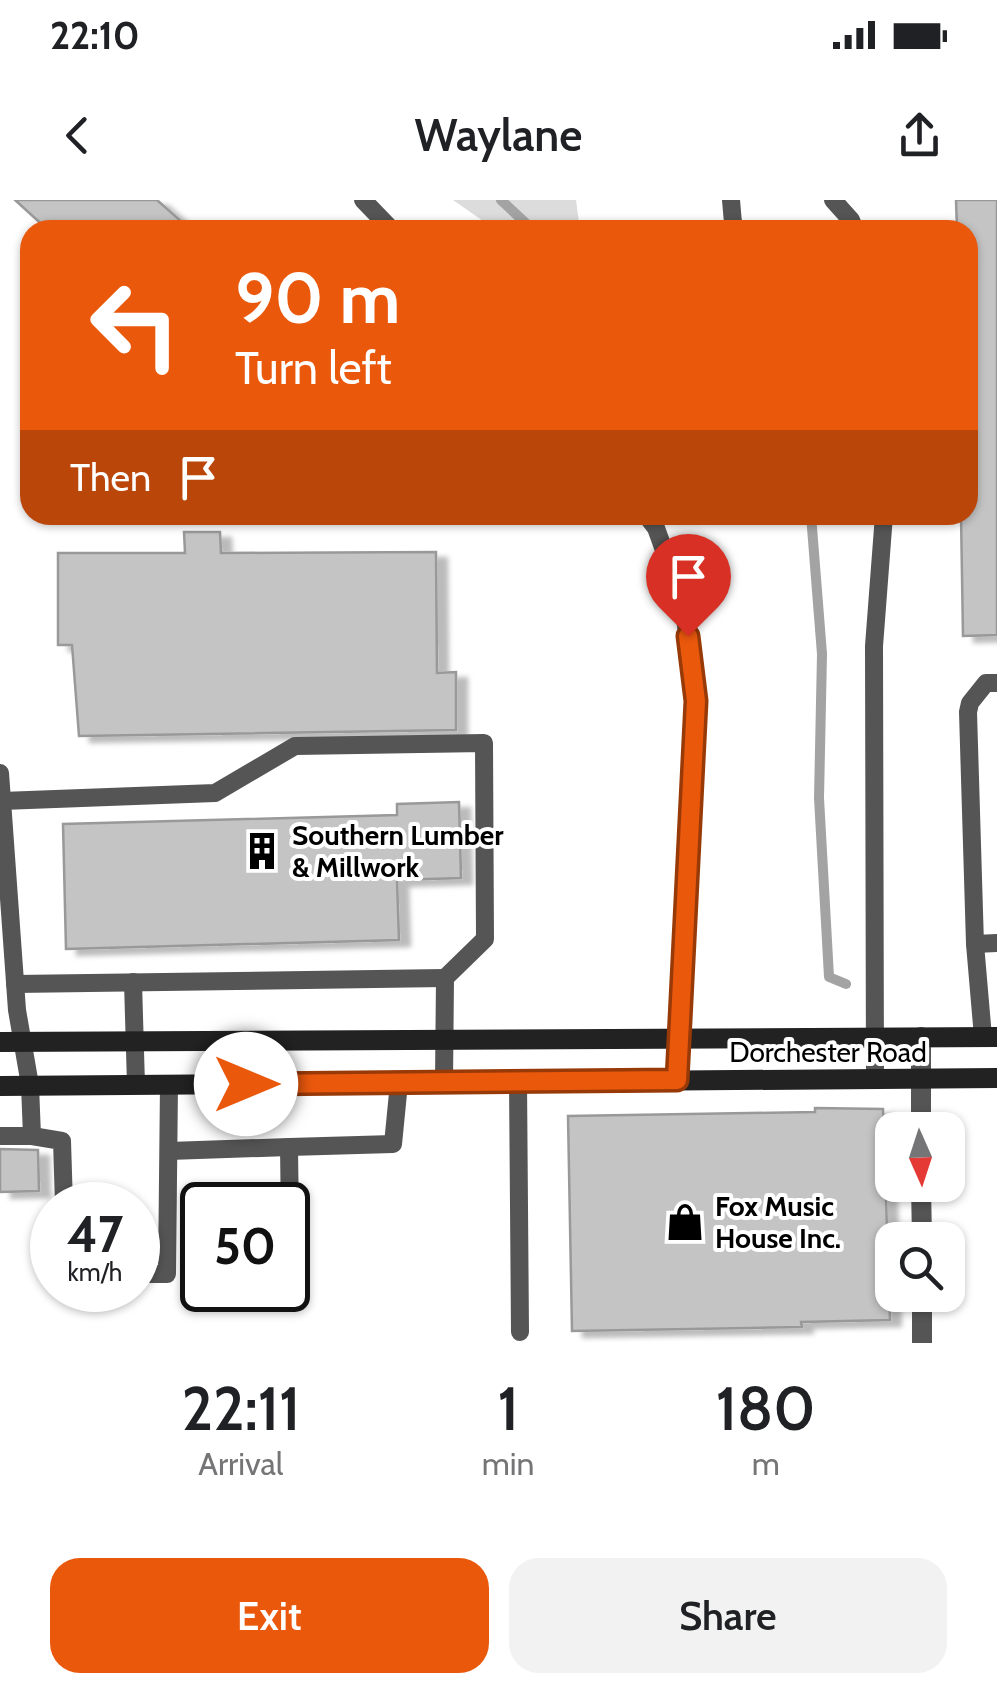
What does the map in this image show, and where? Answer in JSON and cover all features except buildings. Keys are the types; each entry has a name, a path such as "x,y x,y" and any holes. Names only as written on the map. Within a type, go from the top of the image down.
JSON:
{"main road":[{"name":"Dorchester Road","path":"10,1042 990,1037"},
{"name":"Dorchester Road","path":"0,1086 997,1078"}],"street":[{"path":"921,1038 921,1112"},
{"path":"922,1312 922,1343"}],"lane":[{"path":"363,200 382,220"},
{"path":"833,200 851,220"},
{"path":"654,525 683,603 696,701 677,1080"},
{"path":"874,1079 874,646 883,525"},
{"path":"990,1037 975,944 968,712 980,688 986,683 997,683"},
{"path":"2,801 216,793 295,746 484,743 485,939 445,978 15,984"},
{"path":"0,773 6,925 15,984 10,1042 30,1085 32,1136"},
{"path":"975,944 997,943"},
{"path":"444,1082 445,978"},
{"path":"133,982 136,1085"},
{"path":"518,1081 520,1332"},
{"path":"169,1150 394,1144 398,1082"},
{"path":"160,1274 167,1274 170,1084"},
{"path":"0,1136 62,1141 63,1182"},
{"path":"289,1147 289,1182"}],"shaded area":[{"path":"453,200 576,200 579,220 482,220"}],"waterway":[{"path":"501,200 522,220"},
{"path":"812,525 822,654 819,798 829,977 846,984"}],"place":[{"name":"Southern Lumber & Millwork","path":"262,851"},
{"name":"Fox Music House Inc.","path":"685,1222"}],"route":[{"path":"246,1084 677,1080 696,701 688,636"}]}
